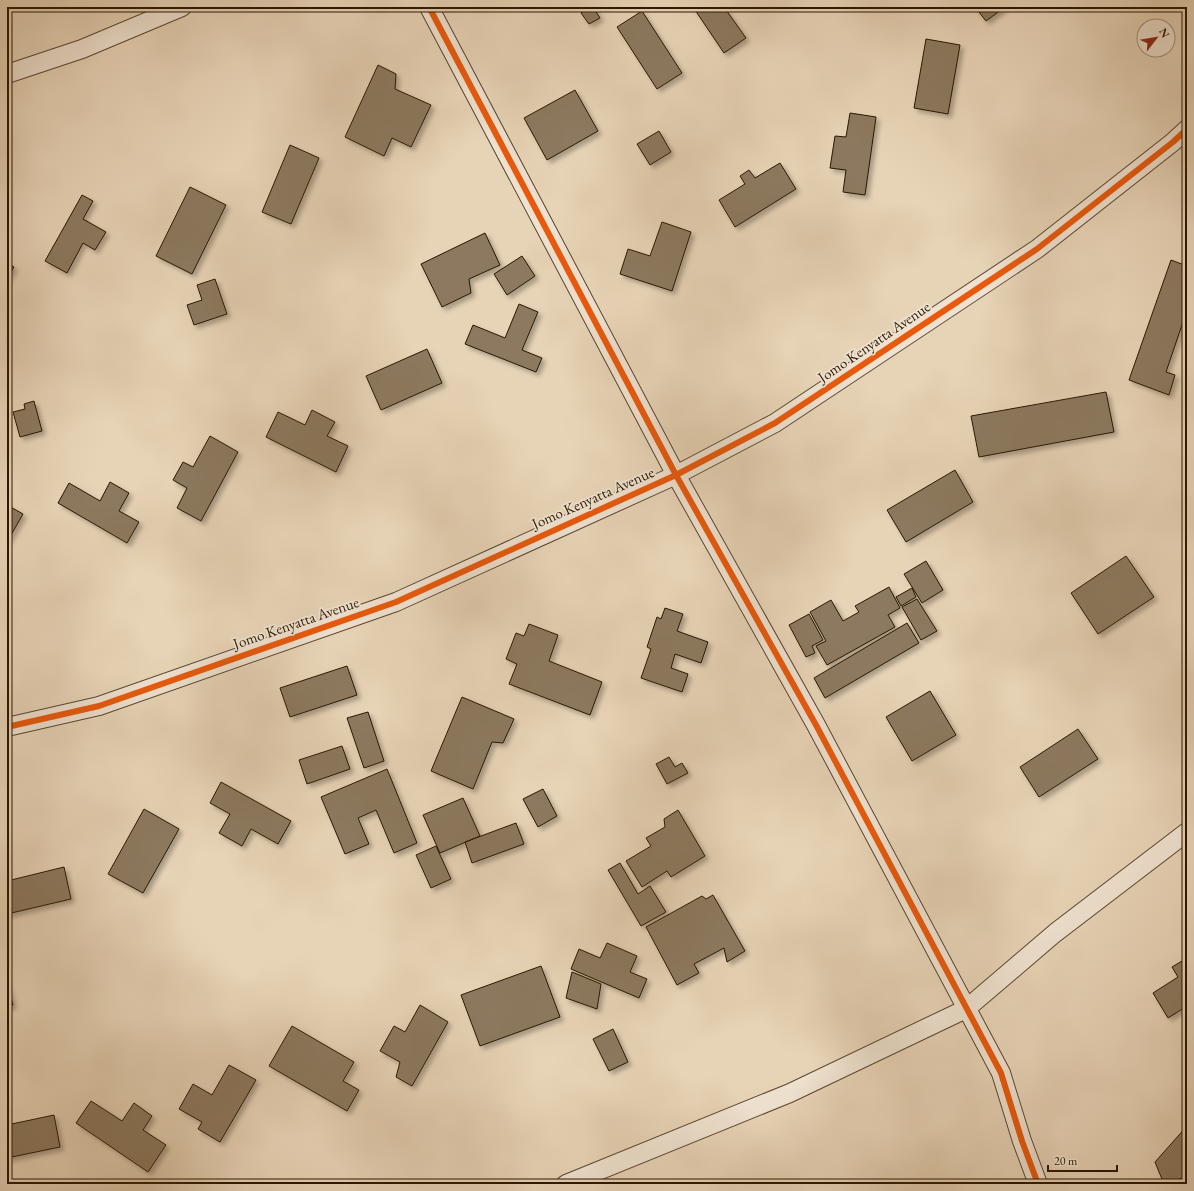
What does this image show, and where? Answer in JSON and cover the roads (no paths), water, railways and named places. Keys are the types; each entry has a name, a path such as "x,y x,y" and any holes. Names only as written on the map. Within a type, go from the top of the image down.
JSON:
{"street":[{"path":"7,74 82,49 182,7"},
{"path":"428,7 676,475 816,725 1001,1074 1022,1141 1038,1184"},
{"name":"Jomo Kenyatta Avenue","path":"7,727 99,706 396,602 676,475 775,423 1037,249 1173,142 1187,129"},
{"path":"566,1184 790,1093 966,1009 1055,933 1187,832"}]}
